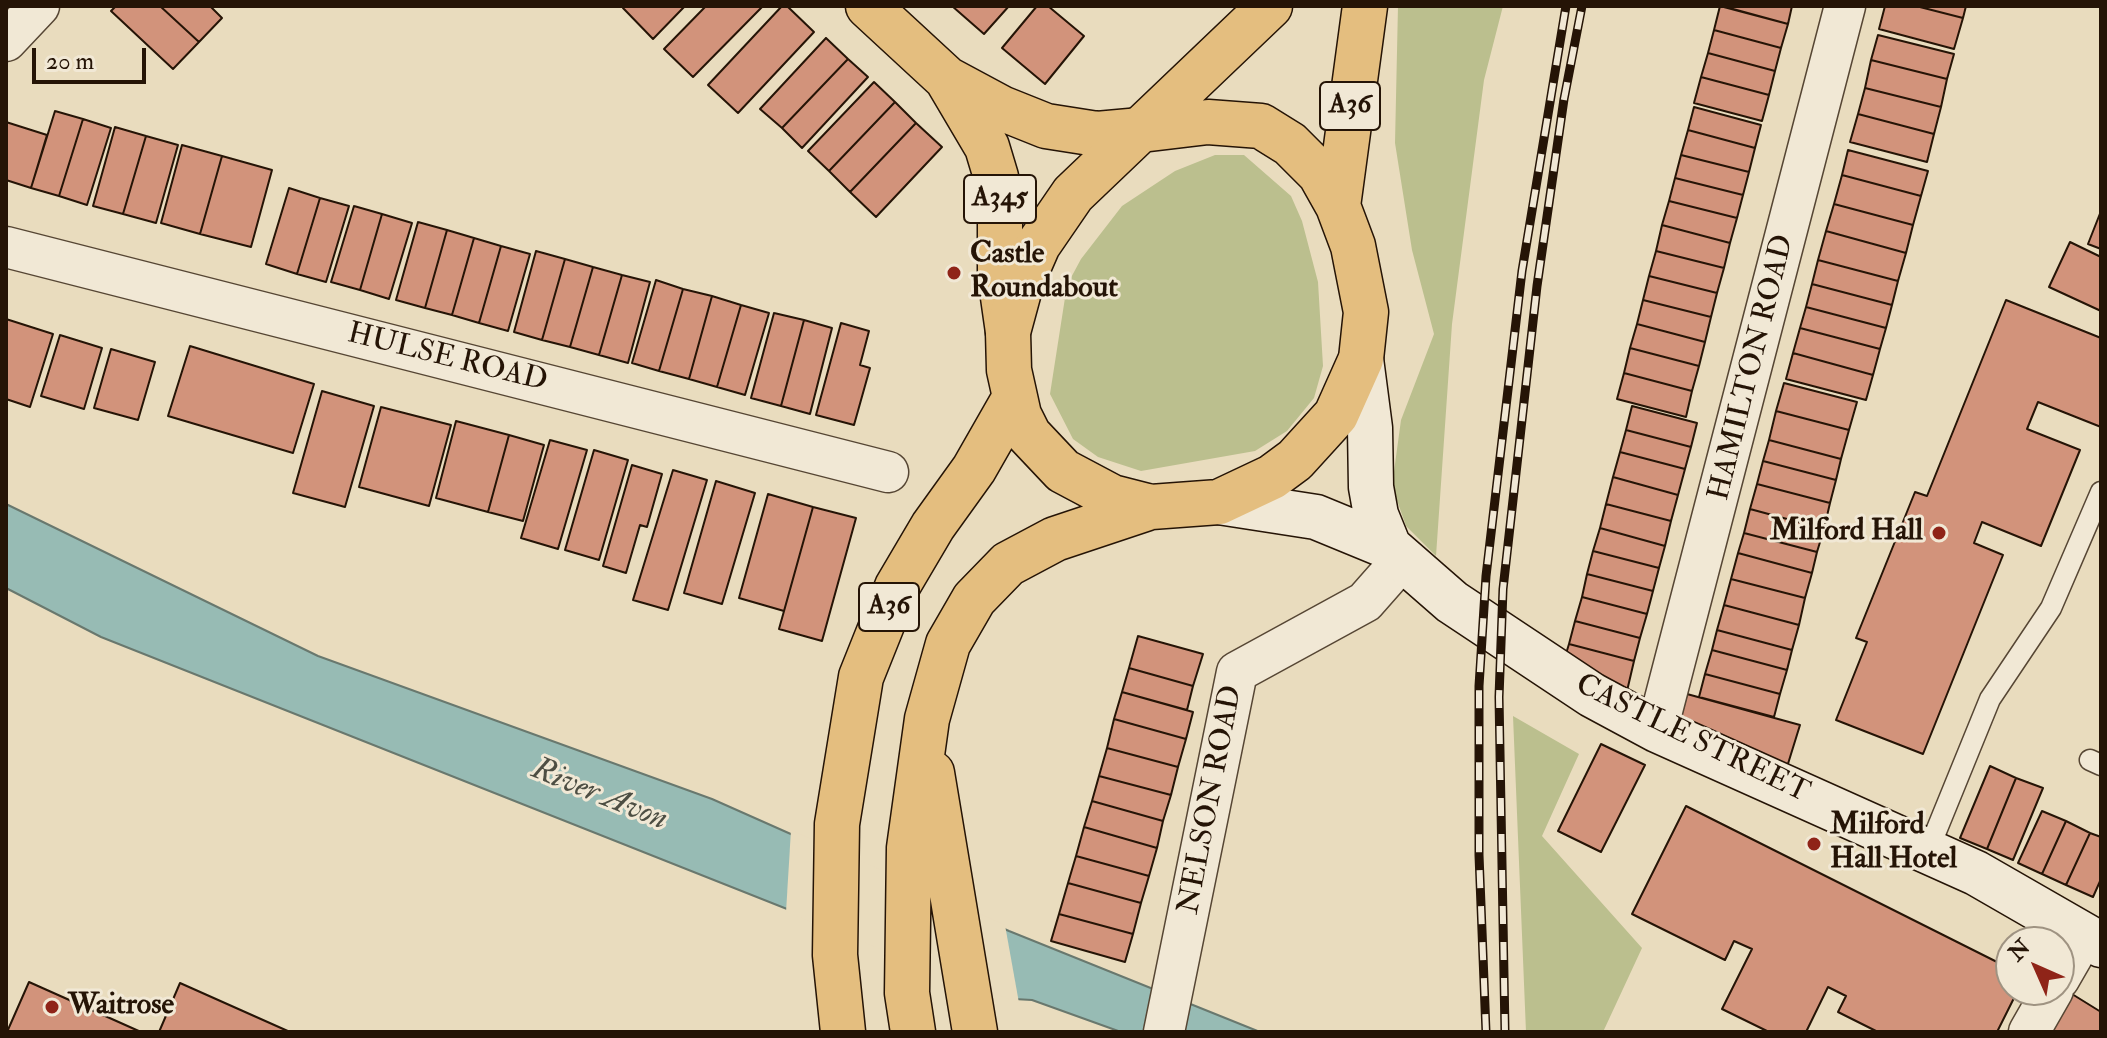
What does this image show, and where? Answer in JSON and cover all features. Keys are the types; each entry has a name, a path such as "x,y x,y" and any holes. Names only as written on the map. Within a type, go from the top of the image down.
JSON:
{"main road":[{"name":"A345","path":"868,6 947,79 1001,108 1046,126 1097,134 1141,130"},
{"path":"1141,130 1208,122 1261,126 1300,154 1320,174 1338,206 1353,246 1366,312 1361,359 1336,415 1295,460 1261,483 1219,502 1151,507 1112,497 1063,471 1029,435 1014,399 1008,332 1021,284 1054,218 1098,166 1141,130 1270,6"},
{"name":"A36","path":"1338,206 1365,6"},
{"name":"A345","path":"947,79 987,147 996,177 1000,202 1000,276 1008,332"},
{"name":"A36","path":"843,1032 835,955 837,842 847,744 861,677 897,587 933,526 974,469 1014,399"},
{"name":"A36","path":"910,1013 928,856 925,732 948,644 974,599 1008,564 1055,539 1151,507"},
{"path":"928,856 971,1017"}],"street":[{"path":"6,41 39,6"},
{"name":"HAMILTON ROAD","path":"1657,730 1845,6"},
{"name":"HULSE ROAD","path":"6,247 888,472"},
{"name":"CASTLE STREET","path":"1361,359 1370,428 1371,487 1376,515 1395,554"},
{"name":"CASTLE STREET","path":"1219,502 1316,517 1395,554 1452,602 1525,654 1657,730 1976,873 2093,939"},
{"name":"NELSON ROAD","path":"1164,1032 1237,672 1365,602 1395,554"},
{"path":"2075,960 2093,939"},
{"path":"2029,1032 2044,1006"}],"lane":[{"path":"1928,851 1990,699 2051,608 2101,492"}],"green space":[{"path":"1398,6 1503,6 1484,80 1452,324 1436,556 1406,526 1392,486 1401,420 1434,334 1412,250 1395,143"},
{"path":"1215,155 1244,155 1291,196 1302,221 1318,282 1323,366 1314,398 1287,431 1255,451 1141,471 1098,457 1073,439 1050,394 1067,285 1081,259 1122,206 1175,171"},
{"path":"1513,716 1579,754 1542,836 1642,948 1603,1032 1526,1032"}],"water":[{"name":"River Avon","path":"6,504 318,656 712,799 1009,931 1260,1032 1121,1032 1032,1000 1014,999 101,637 6,588"}],"pier":[{"path":"791,830 1005,925 1019,1003 786,912"}],"building":[{"path":"116,6 160,6 199,42 173,69 111,11"},
{"path":"160,6 210,6 222,18 199,42"},
{"path":"685,6 653,39 623,8"},
{"path":"706,6 763,6 693,77 664,49"},
{"path":"782,6 787,6 814,32 738,113 708,85"},
{"path":"952,6 1009,6 984,34"},
{"path":"1037,6 1048,6 1084,36 1045,84 1002,48"},
{"path":"1720,6 1788,24 1781,48 1714,30"},
{"path":"1722,6 1792,6 1788,24"},
{"path":"1885,6 1916,6 1963,18 1954,49 1879,29"},
{"path":"1916,6 1966,6 1963,18"},
{"path":"1714,30 1781,48 1775,71 1708,53"},
{"path":"1878,35 1954,54 1947,79 1871,60"},
{"path":"826,38 848,59 782,128 760,109"},
{"path":"1708,53 1775,71 1769,95 1701,77"},
{"path":"848,59 868,77 802,148 782,128"},
{"path":"1871,60 1947,79 1941,107 1865,88"},
{"path":"1701,77 1769,95 1762,121 1694,103"},
{"path":"874,82 895,102 829,171 808,151"},
{"path":"1865,88 1941,107 1934,134 1858,114"},
{"path":"895,102 916,123 850,192 829,171"},
{"path":"1694,107 1761,125 1755,148 1688,130"},
{"path":"55,111 83,119 59,196 31,188"},
{"path":"1858,114 1934,134 1927,162 1850,142"},
{"path":"83,119 111,128 87,205 59,196"},
{"path":"6,122 47,135 31,188 6,180"},
{"path":"916,123 942,147 876,217 850,192"},
{"path":"115,127 146,136 123,214 93,206"},
{"path":"1688,130 1755,148 1749,172 1681,155"},
{"path":"146,136 178,145 156,223 123,214"},
{"path":"182,145 222,156 200,234 161,223"},
{"path":"1848,150 1928,171 1921,196 1842,175"},
{"path":"1681,155 1749,172 1743,195 1675,178"},
{"path":"222,156 272,170 251,247 200,234"},
{"path":"1842,175 1921,196 1913,225 1834,204"},
{"path":"1675,178 1743,195 1737,218 1669,201"},
{"path":"289,188 320,198 297,274 266,264"},
{"path":"320,198 349,206 326,282 297,274"},
{"path":"1669,201 1737,218 1730,243 1662,225"},
{"path":"1834,204 1913,225 1906,253 1826,231"},
{"path":"354,206 382,214 360,290 331,282"},
{"path":"2101,211 2101,249 2088,244"},
{"path":"382,214 412,223 389,299 360,290"},
{"path":"418,222 447,230 425,308 396,300"},
{"path":"1662,225 1730,243 1724,268 1656,251"},
{"path":"447,230 474,238 452,315 425,308"},
{"path":"1826,231 1906,253 1898,281 1818,260"},
{"path":"474,238 501,246 479,323 452,315"},
{"path":"2070,242 2101,257 2101,311 2049,287"},
{"path":"501,246 530,254 508,331 479,323"},
{"path":"536,251 565,259 542,340 514,332"},
{"path":"1656,251 1724,268 1717,293 1649,276"},
{"path":"565,259 593,267 570,347 542,340"},
{"path":"1818,260 1898,281 1892,305 1812,284"},
{"path":"593,267 622,275 599,355 570,347"},
{"path":"622,275 650,282 628,363 599,355"},
{"path":"1649,276 1717,293 1711,317 1643,300"},
{"path":"656,280 683,289 659,371 632,363"},
{"path":"1812,284 1892,305 1886,328 1806,307"},
{"path":"683,289 712,296 689,379 659,371"},
{"path":"712,296 741,305 717,387 689,379"},
{"path":"1643,300 1711,317 1705,342 1637,324"},
{"name":"Milford Hall","path":"2006,300 2101,338 2101,427 2038,402 2027,429 2080,450 2041,546 1982,522 1974,543 2003,555 1923,754 1836,720 1867,642 1856,638 1915,492 1927,496"},
{"path":"741,305 769,313 745,395 717,387"},
{"path":"1806,307 1886,328 1880,349 1800,328"},
{"path":"774,313 804,320 781,406 751,398"},
{"path":"6,319 53,334 30,407 6,399"},
{"path":"804,320 832,328 810,414 781,406"},
{"path":"841,323 869,331 860,365 870,368 854,425 816,415"},
{"path":"1637,324 1705,342 1699,366 1630,348"},
{"path":"1800,328 1880,349 1873,375 1793,353"},
{"path":"60,335 102,348 84,409 41,396"},
{"path":"190,346 314,384 293,453 168,416"},
{"path":"1630,348 1699,366 1692,391 1624,373"},
{"path":"111,349 155,362 138,420 94,408"},
{"path":"1793,353 1873,375 1866,400 1786,379"},
{"path":"1624,373 1692,391 1686,417 1617,399"},
{"path":"1784,383 1857,402 1849,430 1776,411"},
{"path":"322,391 374,406 345,507 293,493"},
{"path":"1632,406 1697,423 1691,447 1626,430"},
{"path":"381,407 451,425 429,506 359,487"},
{"path":"1776,411 1849,430 1841,459 1769,440"},
{"path":"456,421 509,435 488,512 436,498"},
{"path":"1626,430 1691,447 1685,469 1620,452"},
{"path":"509,435 544,445 523,521 488,512"},
{"path":"550,440 587,450 558,549 521,538"},
{"path":"1769,440 1841,459 1836,480 1763,461"},
{"path":"594,450 628,460 599,560 565,550"},
{"path":"1620,452 1685,469 1678,495 1613,477"},
{"path":"1763,461 1836,480 1830,503 1757,484"},
{"path":"632,465 662,474 647,527 640,525 626,573 603,566"},
{"path":"673,470 707,480 668,610 633,600"},
{"path":"1613,477 1678,495 1671,521 1606,504"},
{"path":"716,481 755,493 722,604 684,593"},
{"path":"1757,484 1830,503 1824,529 1750,509"},
{"path":"768,494 813,507 784,611 739,598"},
{"path":"1606,504 1671,521 1665,546 1600,528"},
{"path":"813,507 856,518 822,641 779,629"},
{"path":"1750,509 1824,529 1817,552 1744,533"},
{"path":"1600,528 1665,546 1659,568 1593,551"},
{"path":"1744,533 1817,552 1812,573 1738,553"},
{"path":"1593,551 1659,568 1653,591 1587,574"},
{"path":"1738,553 1812,573 1805,598 1731,579"},
{"path":"1587,574 1653,591 1647,614 1582,597"},
{"path":"1731,579 1805,598 1799,625 1724,605"},
{"path":"1582,597 1647,614 1640,638 1575,621"},
{"path":"1724,605 1799,625 1792,650 1717,630"},
{"path":"1575,621 1640,638 1634,661 1569,644"},
{"path":"1717,630 1792,650 1787,670 1712,650"},
{"path":"1138,636 1203,654 1193,686 1129,668"},
{"path":"1569,644 1634,661 1627,691 1565,657"},
{"path":"1712,650 1787,670 1780,694 1705,674"},
{"path":"1129,668 1193,686 1187,710 1122,692"},
{"path":"1705,674 1780,694 1774,717 1699,697"},
{"path":"1122,692 1193,712 1186,739 1114,719"},
{"path":"1687,694 1800,725 1787,767 1679,724"},
{"path":"1114,719 1186,739 1178,767 1107,748"},
{"path":"1601,744 1645,765 1601,852 1558,831"},
{"path":"1107,748 1178,767 1171,795 1099,776"},
{"path":"1990,766 2016,778 1987,849 1960,838"},
{"path":"1099,776 1171,795 1163,821 1092,801"},
{"path":"2016,778 2043,788 2013,860 1987,849"},
{"path":"1092,801 1163,821 1157,848 1084,827"},
{"path":"1686,806 1995,961 1995,1006 2010,1006 1997,1032 1878,1032 1838,1012 1846,996 1828,987 1806,1032 1769,1032 1722,1009 1752,949 1734,941 1725,960 1632,914"},
{"path":"2042,811 2066,821 2042,874 2018,863"},
{"path":"2066,821 2090,833 2066,885 2042,874"},
{"path":"1084,827 1157,848 1149,876 1076,856"},
{"path":"2090,833 2101,837 2101,879 2093,897 2066,885"},
{"path":"1076,856 1149,876 1141,903 1068,883"},
{"path":"1068,883 1141,903 1133,934 1059,914"},
{"path":"1059,914 1133,934 1125,962 1051,941"},
{"name":"Waitrose","path":"29,982 141,1032 7,1032"},
{"name":"Waitrose","path":"180,983 290,1032 159,1032"},
{"path":"2075,996 2101,1012 2101,1032 2049,1032 2065,1006 2075,1006"}],"railway":[{"path":"1486,1032 1479,855 1479,686 1486,576 1522,271 1566,6"},
{"path":"1505,1032 1499,697 1503,589 1537,286 1564,99 1582,6"}],"place":[{"name":"Castle Roundabout","path":"954,273"},
{"name":"Milford Hall","path":"1939,533"},
{"name":"Milford Hall Hotel","path":"1814,844"},
{"name":"Waitrose","path":"52,1007"}]}
